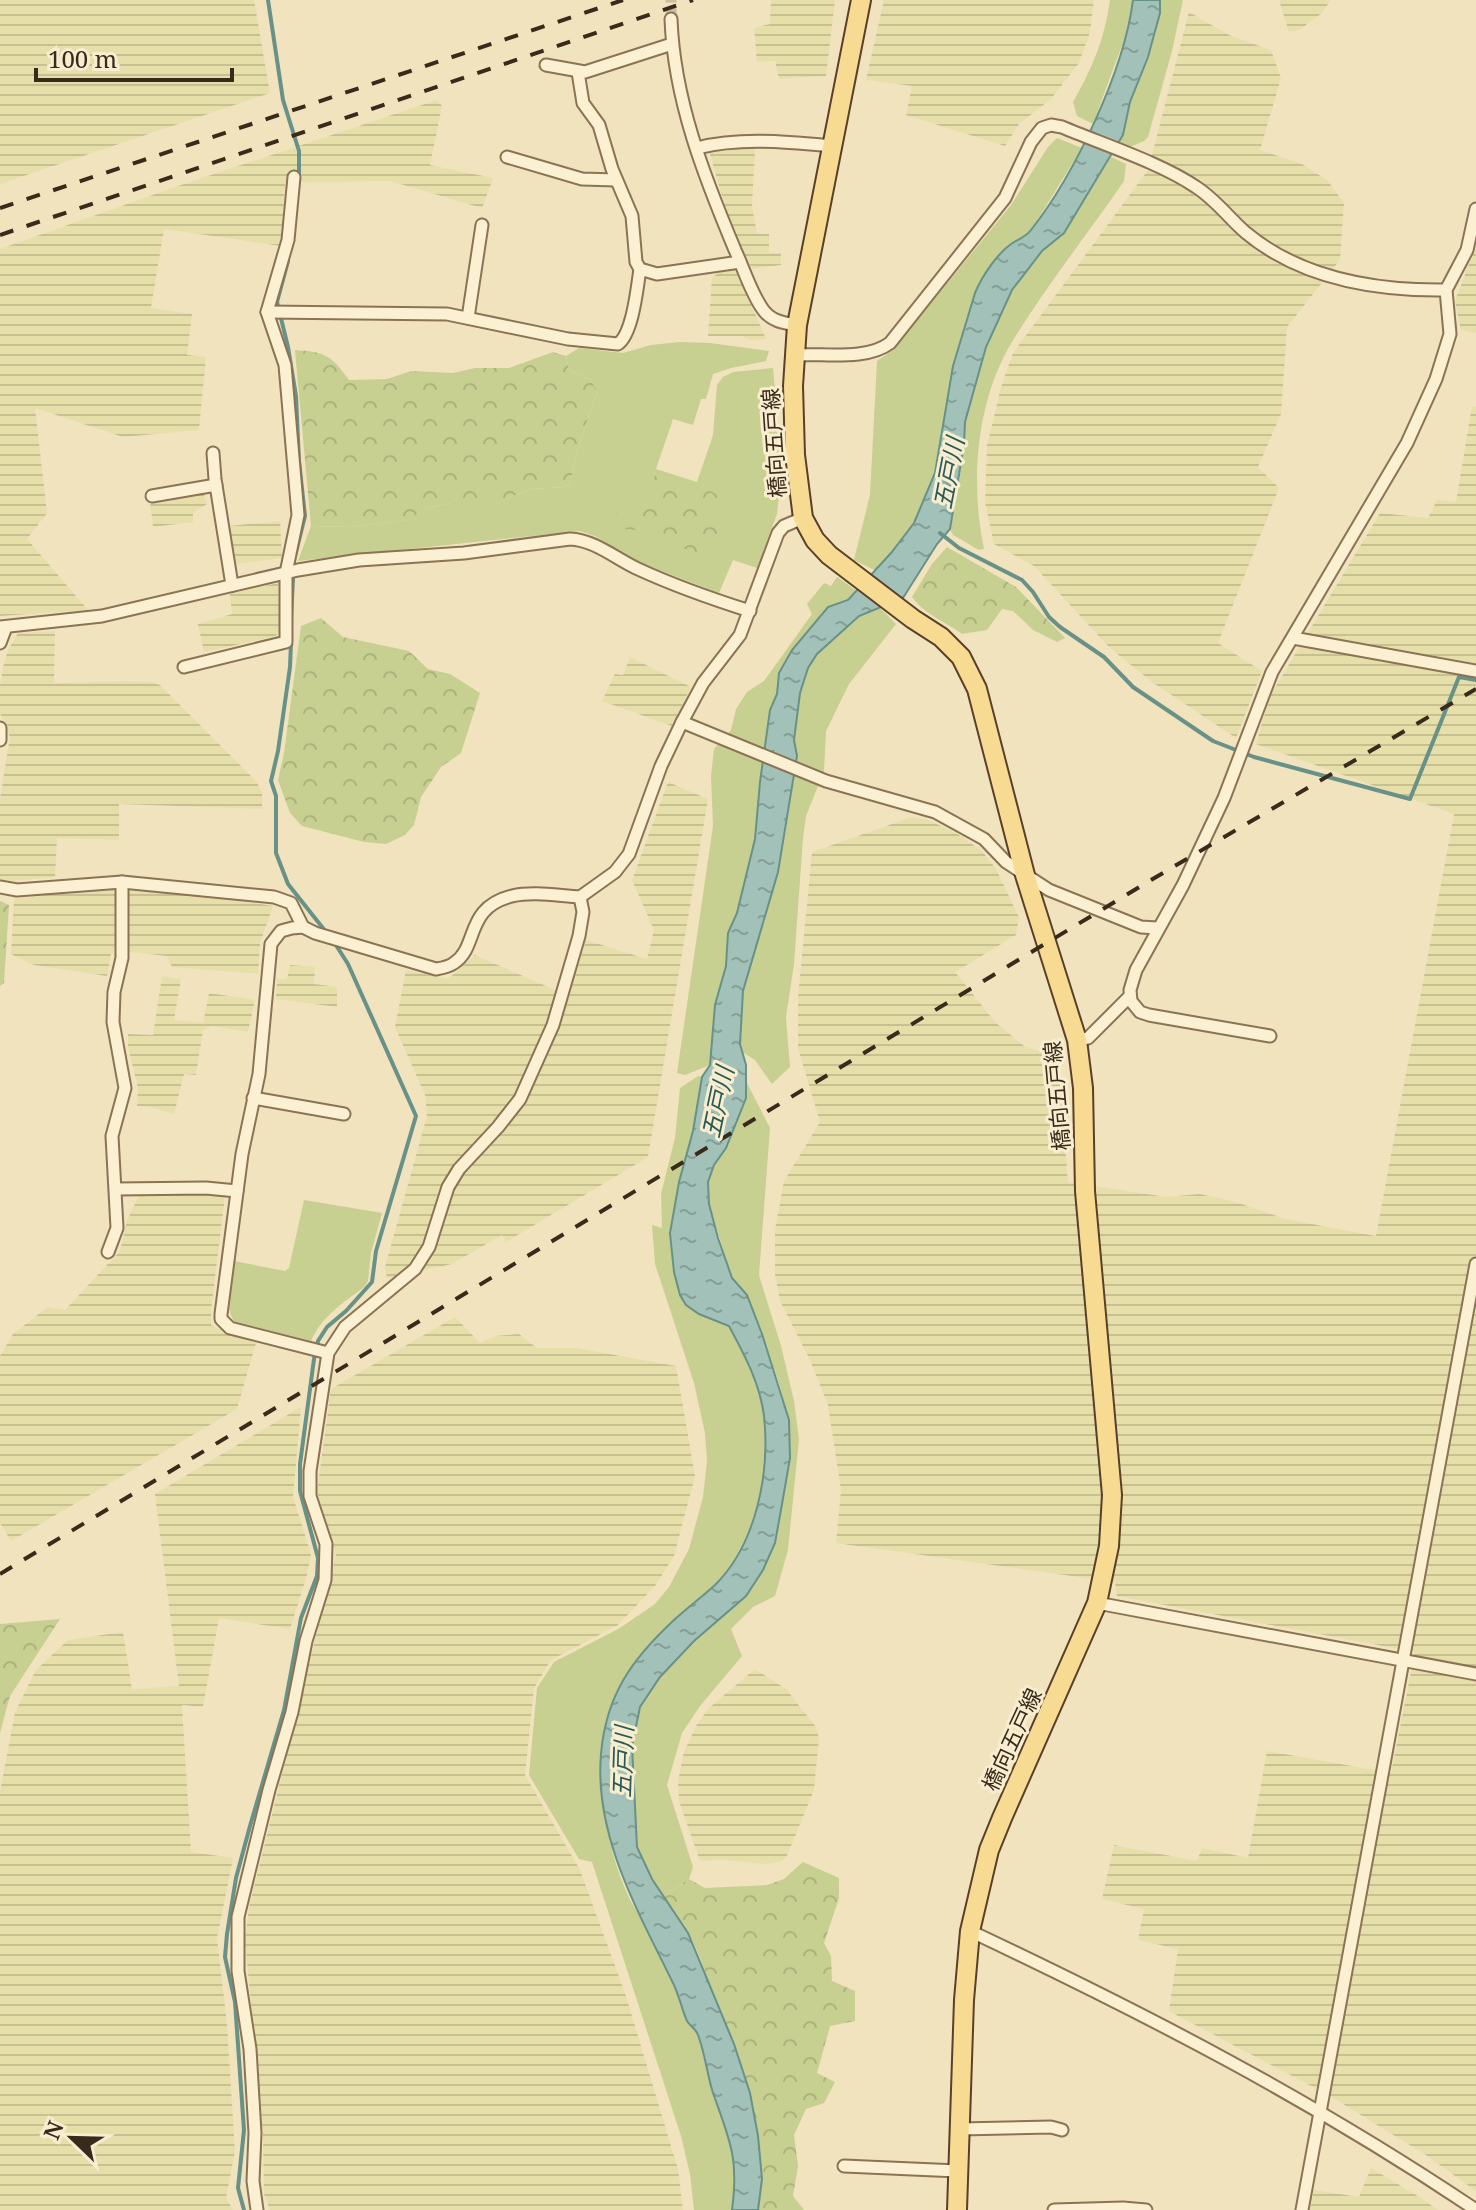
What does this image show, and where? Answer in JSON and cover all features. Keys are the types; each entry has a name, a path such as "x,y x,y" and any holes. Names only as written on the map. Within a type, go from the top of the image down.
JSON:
{"main road":[{"name":"橋向五戸線","path":"861,0 797,325 793,386 795,455 803,518 815,540 841,565 941,637 961,657 977,689 1025,875 1077,1040 1083,1088 1091,1282 1112,1495 1109,1546 1097,1603 989,1850 970,1931 964,2000 957,2210"}],"street":[{"path":"671,19 672,44 685,114 715,203 765,311 776,321 797,325"},
{"path":"546,65 585,72 672,44"},
{"path":"267,312 412,312 468,318 568,339 618,344 625,339 640,269 636,262 632,216 616,180 599,125 583,103 578,72"},
{"path":"795,355 868,353 890,343 1005,198 1036,135 1042,128 1051,125 1062,127 1195,186 1228,213 1244,231 1268,248 1310,269 1354,284 1409,291 1446,290"},
{"path":"697,148 728,143 784,142 832,146"},
{"path":"507,157 582,179 616,180"},
{"path":"184,667 286,642 286,573 298,515 285,365 267,312 288,240 294,177"},
{"path":"1270,1036 1140,1012 1130,996 1136,970 1183,885 1224,798 1272,672 1407,443 1436,379 1450,334 1446,290 1467,250 1476,209"},
{"path":"468,318 482,225"},
{"path":"640,269 657,274 740,262"},
{"path":"213,453 232,585"},
{"path":"152,496 216,485"},
{"path":"328,1353 230,1328 221,1319 237,1191 259,1074 271,944 281,931 303,927 436,969 452,965 461,957 475,923 492,904 513,896 537,894 580,897 615,872 629,854 661,766 682,722 703,683 740,635 778,533 784,526 803,518"},
{"path":"0,643 3,627 102,616 286,573 359,560 464,553 553,541 584,540 684,590 750,611"},
{"path":"1293,638 1476,671"},
{"path":"682,722 826,781 935,812 984,839 1006,862 1049,890 1141,927 1157,928"},
{"path":"0,728 0,740"},
{"path":"0,887 17,890 122,882 274,897 291,903 303,927"},
{"path":"108,1252 117,1228 112,1136 125,1088 113,1022 114,992 122,958 122,882"},
{"path":"257,2210 253,2181 255,2133 250,2049 238,1971 238,1917 292,1712 306,1641 325,1580 326,1544 310,1496 310,1471 328,1353 345,1327 415,1269 429,1247 448,1187 459,1169 520,1099 553,1025 579,936 583,912 580,897"},
{"path":"1077,1040 1088,1038 1130,996"},
{"path":"253,1098 344,1114"},
{"path":"116,1189 237,1191"},
{"path":"1302,2210 1476,1264"},
{"path":"1097,1603 1476,1674"},
{"path":"970,1931 1105,1994 1199,2043 1319,2110 1476,2210"},
{"path":"960,2129 1051,2127 1062,2130"},
{"path":"844,2166 958,2171"},
{"path":"1054,2210 1146,2210"}],"shaded area":[{"path":"0,0 254,0 270,93 0,184"},
{"path":"771,0 835,0 826,76 779,79 775,61 757,62 754,28 770,24"},
{"path":"884,0 1094,0 1090,32 1079,63 1051,99 1019,124 1005,146 906,115 912,86 866,80"},
{"path":"1279,0 1330,1 1322,13 1299,30 1289,32"},
{"path":"1189,12 1229,35 1271,50 1281,78 1260,150 1302,164 1327,180 1344,203 1340,260 1287,327 1281,414 1258,467 1279,488 1218,643 1262,671 1236,738 1152,682 1110,648 1034,566 994,544 985,502 987,446 1001,387 1013,353 1148,170"},
{"path":"437,100 442,106 430,165 493,178 482,208 390,181 285,183 281,246 164,229 151,308 192,314 187,355 206,357 199,430 123,437 35,408 47,513 27,539 88,610 0,616 0,249"},
{"path":"755,150 752,206 757,234 769,234 769,253 781,253 781,265 752,269 730,224 710,154 712,151"},
{"path":"1476,246 1476,333 1461,330 1455,301"},
{"path":"736,269 766,339 708,336 712,278 720,271"},
{"path":"1472,406 1476,407 1476,2191 1426,2155 1330,2096 1169,2011 1178,1949 1138,1940 1144,1909 1102,1899 1114,1845 1197,1861 1202,1848 1248,1858 1267,1751 1391,1773 1415,1652 1117,1596 1115,1582 836,1543 841,1490 828,1405 810,1360 780,1301 775,1274 775,1230 784,1181 820,1122 798,1048 798,997 812,852 912,817 928,820 956,833 982,851 996,869 1019,917 1016,935 955,972 995,1022 1024,1046 1058,1057 1068,1182 1166,1197 1200,1194 1236,1202 1285,1219 1376,1236 1454,814 1256,744 1270,696 1380,513 1428,518 1437,500 1456,502"},
{"path":"204,494 207,504 193,513 193,522 153,527 150,501"},
{"path":"280,521 282,558 236,564 229,526"},
{"path":"278,583 280,630 276,636 204,652 198,624 232,614 230,594"},
{"path":"55,631 54,683 124,681 160,685 257,782 262,794 262,809 119,804 119,840 57,838 55,877 12,881 0,879 0,799 10,737 0,713 4,663 18,633"},
{"path":"630,657 691,687 672,726 602,701 615,674 623,675"},
{"path":"668,782 708,799 648,1157 506,1242 502,1235 452,1264 387,1278 385,1267 427,1116 425,1095 395,1027 406,970 448,979 475,955 569,996 586,940 647,959 654,930 632,880"},
{"path":"105,888 223,898 273,906 260,943 258,974 172,967 167,956 131,952 111,953 107,976 34,965 11,954 14,899"},
{"path":"290,965 315,967 314,984 337,987 337,1007 276,999 277,979 287,979"},
{"path":"162,976 181,979 174,1020 203,1023 209,993 255,1000 248,1032 212,1026 203,1030 196,1075 184,1074 174,1114 137,1106 138,1088 128,1047 128,1034 153,1035"},
{"path":"139,1195 225,1196 211,1325 256,1343 237,1409 11,1541 0,1523 0,1356 13,1334 48,1307 65,1310 120,1251 127,1221"},
{"path":"455,1317 480,1343 496,1336 519,1334 537,1348 576,1348 676,1366 695,1476 674,1556 655,1586 618,1625 551,1660 534,1688 525,1775 580,1870 625,1993 678,2169 683,2210 270,2210 264,2194 263,2133 245,1940 249,1908 336,1554 317,1492 331,1389"},
{"path":"301,1407 293,1497 311,1554 290,1629 219,1618 203,1707 182,1705 191,1852 233,1858 217,1938 227,2024 235,2151 226,2198 233,2210 0,2210 0,1792 15,1712 36,1670 68,1640 123,1632 132,1689 179,1686 155,1494"},
{"path":"755,1669 786,1689 816,1727 819,1738 814,1790 786,1858 780,1862 700,1861 679,1801 678,1781 684,1752 696,1726 709,1708"},
{"path":"1371,2168 1438,2210 1310,2210 1314,2190 1359,2197"}],"green space":[{"path":"1110,0 1133,0 1125,37 1093,124 1077,116 1073,102 1097,53"},
{"path":"1160,0 1183,0 1148,137 1130,147 1119,142 1129,105 1154,40"},
{"path":"1057,138 1082,148 1028,235 1008,246 980,281 953,366 935,473 925,501 914,523 876,571 854,560 870,495 877,361 893,350 1011,205"},
{"path":"1111,157 1126,164 1124,181 1025,321 990,390 979,442 977,470 984,549 979,550 953,535 950,529 965,422 986,347 1012,290 1042,251 1064,233"},
{"path":"680,342 769,351 766,361 713,374 706,399 701,399 693,425 673,419 656,469 697,482 713,435 717,385 723,377 733,372 773,368 781,452 778,452 774,462 782,465 777,514 757,568 733,560 719,593 640,563 595,536 579,531 298,561 311,526 349,527 408,520 426,508 451,503 496,503 531,489 570,484 577,451 597,392 591,380 569,370 566,356 579,348 623,353 651,345"},
{"path":"295,350 326,356 349,380 387,379 411,371 453,373 475,368 509,368 553,352 566,356 569,370 591,380 597,392 577,451 570,484 531,489 496,503 451,503 426,508 409,520 349,527 311,526"},
{"path":"658,474 690,487 702,486 721,497 708,512 713,520 732,532 721,552 694,552 677,546 662,532 622,529 616,513 624,505 637,504 646,482"},
{"path":"947,547 1016,587 1065,638 1057,642 1033,630 1013,611 1002,609 987,630 962,634 923,608 912,597 932,564"},
{"path":"837,577 857,591 848,600 828,607 779,673 777,694 770,710 755,839 737,913 728,933 726,966 715,1005 710,1065 685,1075 677,1073 713,826 711,776 714,749 731,730 736,709 747,692 764,681 812,614 807,604 824,583 831,586"},
{"path":"880,608 896,624 849,684 826,731 824,771 806,816 794,964 786,1017 790,1067 772,1084 755,1060 742,1052 743,991 751,957 764,924 786,830 788,796 797,756 794,740 800,693 808,668 817,654 859,616"},
{"path":"321,618 343,637 409,651 428,669 450,674 480,693 461,753 441,767 421,797 414,825 405,835 386,844 364,842 302,826 290,813 278,780 301,626"},
{"path":"0,901 9,905 4,983 0,986"},
{"path":"698,1076 702,1077 693,1131 672,1218 699,1314 729,1326 755,1381 764,1416 765,1460 758,1503 731,1563 713,1586 660,1634 626,1680 605,1733 601,1789 612,1851 625,1889 671,1975 687,2020 697,2032 703,2048 731,2150 734,2176 732,2210 694,2210 681,2136 592,1862 579,1859 529,1775 537,1688 554,1662 620,1628 655,1604 669,1587 689,1549 703,1497 707,1461 705,1433 694,1383 655,1264 652,1225 662,1228 661,1194 675,1138 680,1088"},
{"path":"747,1083 770,1128 759,1275 781,1346 799,1439 788,1550 775,1596 753,1607 731,1629 742,1656 682,1733 667,1785 693,1867 689,1879 664,1896 637,1847 632,1746 640,1707 660,1677 694,1641 746,1596 763,1570 775,1543 790,1458 789,1420 778,1380 747,1295 732,1278 709,1204 708,1182 746,1098"},
{"path":"304,1200 382,1213 371,1253 368,1281 327,1317 311,1341 234,1321 229,1307 234,1261 285,1271 289,1268"},
{"path":"60,1619 10,1696 0,1733 0,1624"},
{"path":"803,1862 839,1878 839,1898 824,1943 831,1956 832,1981 855,1991 855,2021 830,2026 817,2073 835,2082 824,2103 806,2109 794,2135 798,2166 793,2196 804,2210 758,2210 759,2157 745,2081 697,1950 664,1896 689,1879 705,1888 767,1885 784,1879"}],"water":[{"name":"五戸川","path":"1133,0 1160,0 1160,13 1148,57 1130,102 1123,135 1064,233 1042,251 1012,290 986,347 965,422 950,529 903,598 859,616 817,654 808,668 800,693 794,740 797,756 778,872 743,991 740,1044 746,1065 746,1098 708,1182 709,1204 718,1238 732,1278 747,1295 789,1420 790,1458 775,1543 763,1570 746,1596 694,1641 660,1677 640,1707 632,1746 637,1847 652,1879 688,1933 734,2044 750,2093 762,2179 758,2210 732,2210 732,2150 700,2042 687,2021 621,1872 604,1814 601,1784 604,1733 615,1696 646,1649 729,1568 751,1528 758,1506 765,1460 764,1416 759,1392 729,1326 699,1314 686,1305 680,1295 670,1233 679,1182 693,1131 702,1077 710,1065 715,1005 726,966 728,933 737,913 755,839 770,710 777,694 779,673 792,650 828,607 848,600 914,523 935,473 953,366 975,293 1000,253 1031,230 1080,151 1119,58"}],"waterway":[{"path":"268,0 283,100 299,151 299,177"},
{"path":"288,261 277,302 296,396 305,516 294,560 291,618"},
{"path":"940,533 959,548 1022,580 1049,617 1104,657 1133,687 1213,741 1254,757 1410,799 1459,677 1476,680"},
{"path":"291,643 278,751 271,781 276,796 276,853 288,884 326,932"},
{"path":"244,2210 238,2188 244,2130 235,2002 225,1957 236,1878 284,1710 301,1618 317,1576 318,1558 300,1491 300,1464 314,1359 318,1341 327,1327 372,1282 376,1251 416,1116 348,964 334,942"}],"tunnel":[{"path":"671,0 671,19"}],"railway":[{"path":"0,208 623,0"},
{"path":"0,235 693,0"},
{"path":"0,1574 1151,880 1476,689"}]}
